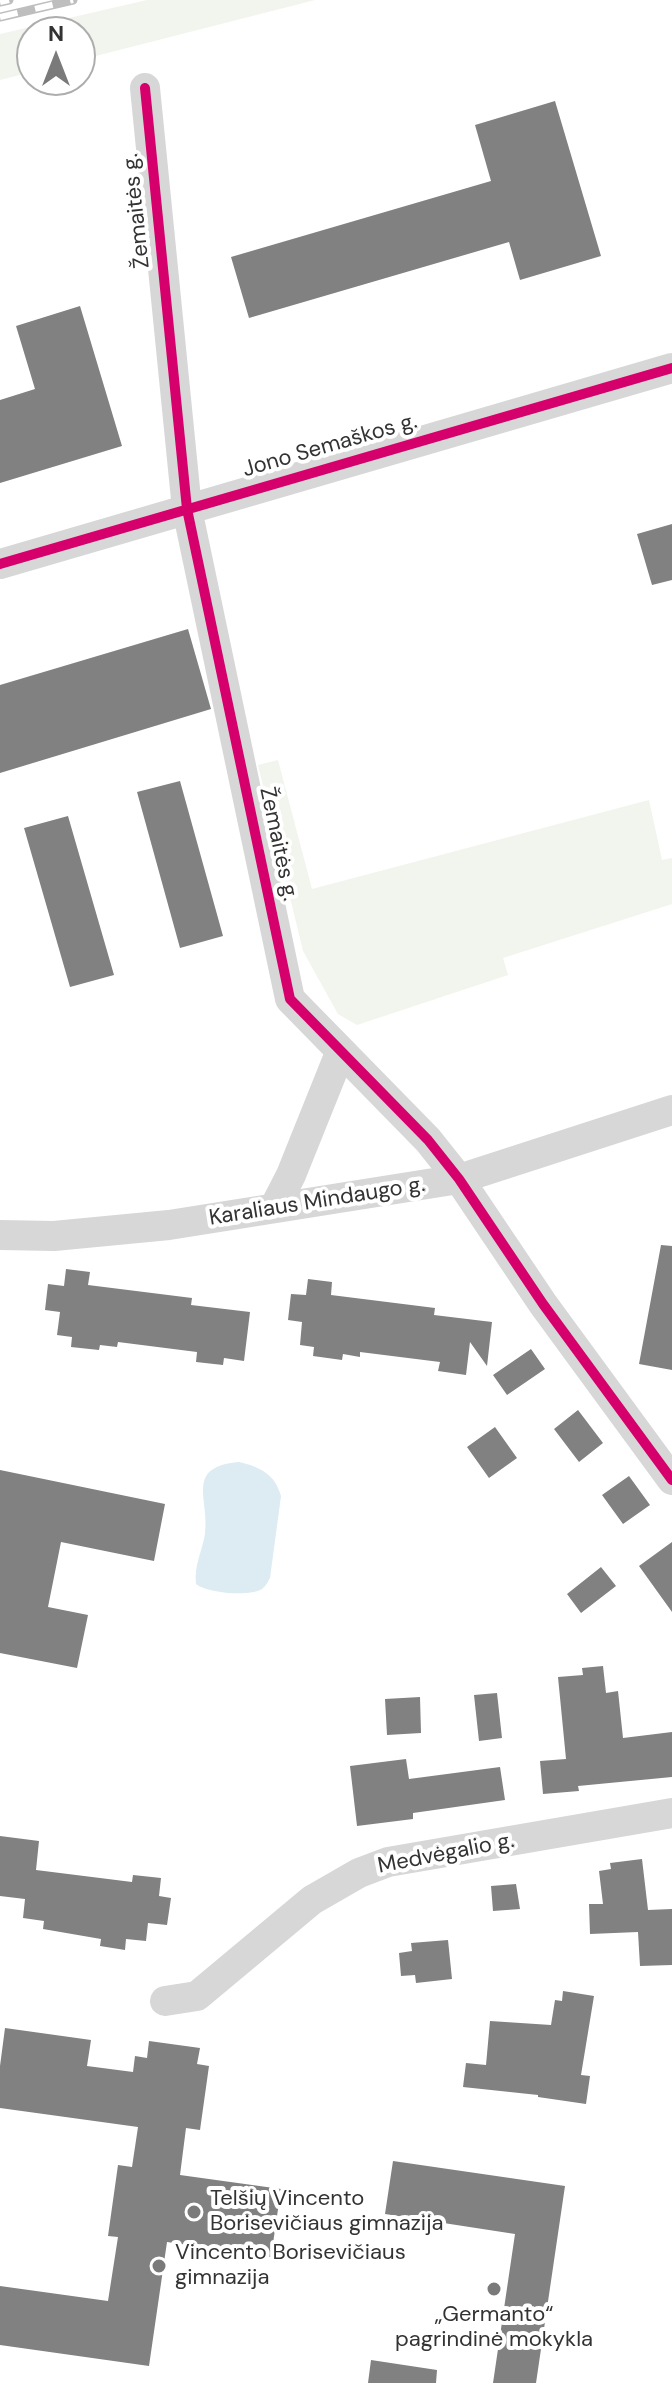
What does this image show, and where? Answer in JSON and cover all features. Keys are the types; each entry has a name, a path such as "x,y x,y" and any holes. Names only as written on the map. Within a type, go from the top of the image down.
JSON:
{"street":[{"name":"Žemaitės g.","path":"145,88 187,509 290,999 428,1140 459,1179 543,1304 672,1480"},
{"name":"Jono Semaškos g.","path":"0,564 672,368"},
{"path":"274,1208 291,1175 340,1053"},
{"name":"Karaliaus Mindaugo g.","path":"0,1235 54,1236 169,1225 459,1179 672,1110"},
{"name":"Medvėgalio g.","path":"165,2001 197,1996 312,1900 359,1873 388,1862 672,1813"}],"shaded area":[{"path":"147,0 315,0 96,56 96,16 78,16"},
{"path":"16,30 16,76 0,80 0,34"},
{"path":"278,760 312,889 649,800 662,860 672,858 672,904 503,958 508,975 357,1025 338,1014 303,951 258,765"},
{"path":"239,1462 266,1473 275,1482 281,1496 270,1578 263,1588 248,1593 209,1590 196,1584 205,1534 205,1478 211,1470"}],"building":[{"path":"555,101 601,256 520,280 509,242 249,318 231,257 491,181 475,125"},
{"path":"80,306 122,446 0,483 0,400 35,389 16,326"},
{"path":"672,524 672,580 652,585 637,534"},
{"path":"188,629 211,709 0,773 0,685"},
{"path":"180,781 223,936 180,948 137,792"},
{"path":"68,816 114,975 70,987 24,828"},
{"path":"661,1245 672,1246 672,1370 639,1364"},
{"path":"66,1269 90,1272 88,1285 192,1298 191,1305 250,1312 244,1361 224,1358 223,1365 196,1362 197,1352 118,1342 117,1347 100,1345 99,1350 71,1347 72,1337 57,1335 60,1312 45,1310 48,1284 64,1286"},
{"path":"308,1279 332,1282 331,1295 435,1308 434,1315 492,1322 487,1366 470,1342 466,1375 438,1371 440,1362 360,1352 360,1357 343,1354 342,1360 313,1356 314,1347 300,1345 302,1322 288,1320 291,1294 306,1295"},
{"path":"531,1349 545,1369 507,1395 493,1375"},
{"path":"578,1410 603,1443 579,1462 554,1429"},
{"path":"495,1427 517,1458 489,1478 467,1447"},
{"path":"0,1470 165,1504 154,1561 61,1542 48,1607 88,1615 77,1668 0,1653"},
{"path":"629,1476 650,1505 623,1524 602,1495"},
{"path":"672,1542 672,1612 639,1566"},
{"path":"601,1567 616,1586 581,1613 567,1594"},
{"path":"603,1666 606,1693 618,1691 623,1738 672,1732 672,1777 578,1786 579,1791 543,1794 540,1761 566,1759 558,1677 583,1675 582,1668"},
{"path":"497,1693 502,1738 479,1741 474,1695"},
{"path":"420,1697 421,1733 387,1735 385,1699"},
{"path":"406,1759 409,1779 500,1767 505,1800 413,1813 413,1819 357,1826 350,1766"},
{"path":"0,1836 39,1841 36,1870 132,1882 133,1875 161,1878 159,1896 171,1898 167,1925 148,1923 146,1941 126,1939 125,1950 100,1946 101,1939 43,1929 44,1921 23,1918 25,1899 0,1896"},
{"path":"642,1859 648,1910 672,1909 672,1965 640,1966 638,1932 590,1934 589,1904 603,1904 599,1871 611,1869 610,1863"},
{"path":"516,1884 520,1909 493,1911 491,1886"},
{"path":"448,1940 452,1979 416,1983 415,1975 401,1976 399,1953 412,1951 411,1943"},
{"path":"563,1991 594,1996 581,2075 590,2076 586,2104 463,2087 466,2063 486,2065 490,2021 551,2025 555,2000 562,2001"},
{"name":"Telšių Vincento Borisevičiaus gimnazija","path":"5,2028 91,2040 87,2066 133,2072 135,2056 147,2058 149,2041 200,2048 197,2064 209,2066 200,2130 186,2128 180,2175 281,2189 271,2257 167,2242 149,2366 0,2345 0,2286 108,2301 118,2237 108,2236 118,2165 132,2167 138,2127 0,2108 0,2066"},
{"path":"393,2161 565,2186 536,2383 493,2383 515,2234 385,2214"},
{"path":"371,2360 437,2370 436,2383 368,2383"}],"railway":[{"path":"0,2 9,0"},
{"path":"0,17 73,0"}],"cycle path":[{"path":"145,88 187,509 290,999 428,1140 459,1179 543,1304 672,1480"},
{"path":"0,564 672,368"}],"place":[{"name":"Telšių Vincento Borisevičiaus gimnazija","path":"194,2212"},
{"name":"Vincento Borisevičiaus gimnazija","path":"159,2266"},
{"name":"„Germanto“ pagrindinė mokykla","path":"494,2289"}]}
